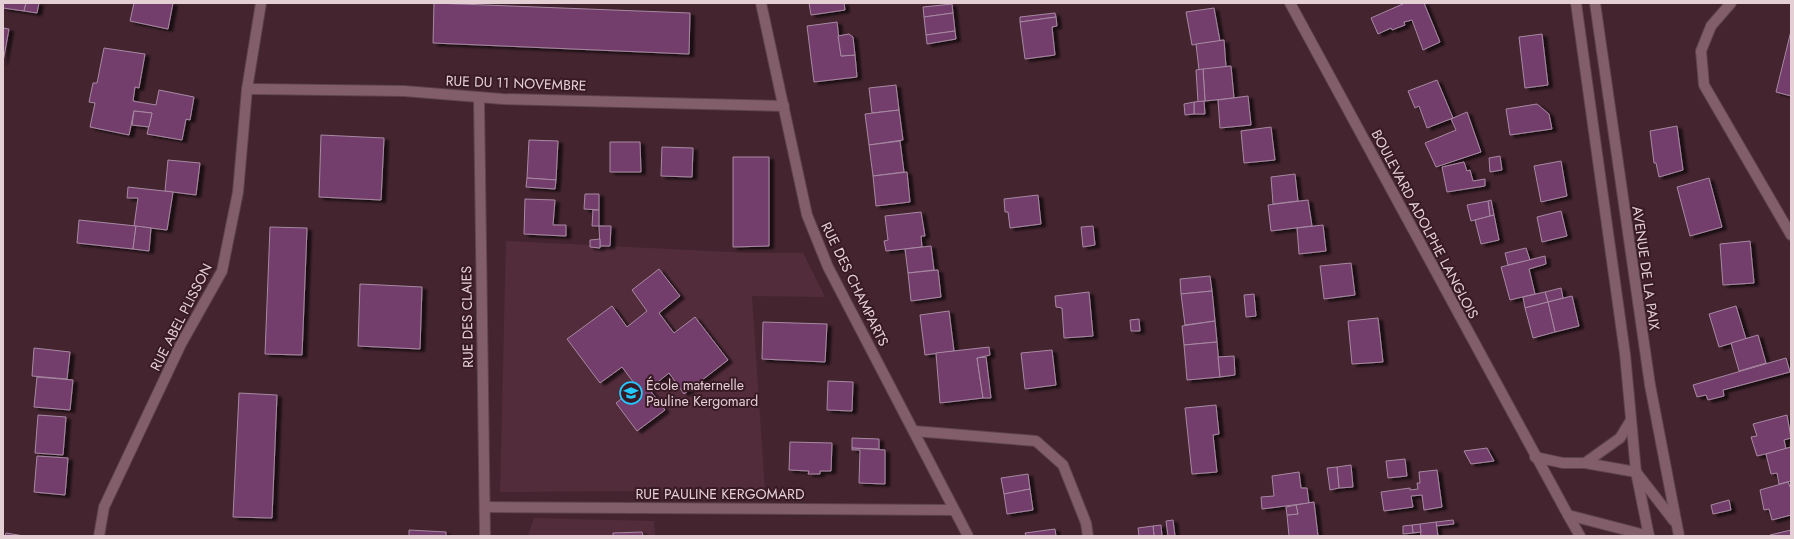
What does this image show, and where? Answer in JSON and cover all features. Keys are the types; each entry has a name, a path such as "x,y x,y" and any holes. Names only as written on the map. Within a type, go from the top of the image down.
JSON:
{"street":[{"name":"RUE ABEL PLISSON","path":"99,536 104,507 181,344 222,271 238,192 247,90 261,3"},
{"name":"RUE DES CHAMPARTS","path":"761,3 807,215 828,267 968,536"},
{"name":"BOULEVARD ADOLPHE LANGLOIS","path":"1290,3 1535,457 1580,536"},
{"path":"1568,515 1649,536 1636,472 1625,354 1576,3"},
{"name":"AVENUE DE LA PAIX","path":"1595,3 1650,385 1679,536"},
{"path":"1731,3 1711,26 1701,52 1704,85 1791,235"},
{"name":"RUE DU 11 NOVEMBRE","path":"247,90 404,91 479,98 784,106"},
{"name":"RUE DES CLAIES","path":"479,98 486,507 485,536"},
{"path":"1585,463 1620,438 1631,420"},
{"path":"914,431 1036,441 1063,465 1086,523 1088,536"},
{"path":"1535,457 1563,464 1585,463 1636,472 1676,523"},
{"name":"RUE PAULINE KERGOMARD","path":"486,507 954,510"}],"shaded area":[{"name":"École maternelle Pauline Kergomard","path":"506,241 751,253 803,253 825,297 752,296 765,490 500,492"},
{"path":"534,518 654,521 655,536 528,536"}],"building":[{"path":"3,3 26,3 24,11 3,8"},
{"path":"26,3 39,3 37,13 24,11"},
{"path":"134,3 173,3 168,29 130,21"},
{"path":"434,3 690,13 689,54 433,43"},
{"path":"809,3 844,3 845,10 811,15"},
{"path":"1405,3 1424,3 1440,42 1423,50 1412,20 1404,22 1405,25 1392,30 1391,28 1378,34 1371,18"},
{"path":"952,4 953,13 924,17 923,7"},
{"path":"1214,8 1220,41 1192,45 1186,12"},
{"path":"953,13 955,31 926,35 924,17"},
{"path":"1055,13 1056,17 1020,22 1020,17"},
{"path":"1056,17 1057,26 1052,27 1055,55 1025,59 1020,22"},
{"path":"837,22 841,56 855,55 857,77 814,82 807,26"},
{"path":"3,28 9,29 3,62"},
{"path":"955,31 956,39 927,44 926,35"},
{"path":"1791,31 1791,96 1776,92"},
{"path":"849,34 853,37 855,55 841,56 838,36"},
{"path":"1542,34 1548,85 1525,88 1519,37"},
{"path":"1224,40 1226,67 1199,70 1196,44"},
{"path":"104,48 145,54 139,88 135,87 133,101 156,105 159,90 194,97 190,120 186,119 182,140 147,134 152,113 134,111 129,135 90,127 95,103 89,102 93,83 97,83"},
{"path":"1231,66 1234,98 1205,101 1203,69"},
{"path":"1203,69 1205,101 1198,102 1196,70"},
{"path":"1437,80 1453,118 1427,128 1419,106 1415,108 1408,91"},
{"path":"896,85 899,110 872,113 869,88"},
{"path":"1248,96 1251,125 1220,128 1218,100"},
{"path":"1204,101 1205,114 1194,114 1194,102"},
{"path":"1194,102 1194,114 1185,115 1184,104"},
{"path":"1537,104 1549,114 1552,129 1510,135 1506,109"},
{"path":"899,110 903,140 869,145 865,114"},
{"path":"134,111 152,113 149,127 132,125"},
{"path":"1467,112 1481,152 1436,167 1425,143 1456,130 1451,119"},
{"path":"1677,126 1683,170 1659,177 1656,163 1654,163 1650,131"},
{"path":"1271,127 1275,160 1244,163 1241,131"},
{"path":"321,135 384,138 381,200 319,197"},
{"path":"529,140 558,141 556,180 527,178"},
{"path":"900,141 904,172 873,176 869,145"},
{"path":"610,142 640,142 641,172 610,172"},
{"path":"662,147 693,148 692,177 661,176"},
{"path":"1500,156 1502,170 1490,172 1489,158"},
{"path":"733,157 769,157 769,246 733,247"},
{"path":"168,160 200,163 196,195 165,191"},
{"path":"1561,161 1567,196 1541,202 1534,166"},
{"path":"1464,162 1467,171 1470,170 1473,181 1485,179 1485,186 1447,192 1442,167"},
{"path":"907,172 910,202 876,206 873,176"},
{"path":"1295,174 1298,201 1273,204 1271,177"},
{"path":"527,178 556,180 555,189 526,187"},
{"path":"1709,178 1722,227 1690,236 1677,187"},
{"path":"128,187 173,192 167,230 134,226 138,198 127,198"},
{"path":"585,194 599,194 599,210 584,209"},
{"path":"1038,195 1041,224 1010,228 1008,212 1005,212 1004,199"},
{"path":"525,199 555,200 553,225 566,225 566,236 524,234"},
{"path":"1308,200 1312,226 1271,231 1268,205"},
{"path":"1491,200 1494,215 1490,216 1488,201"},
{"path":"1488,201 1490,216 1471,221 1467,205"},
{"path":"593,210 599,210 599,226 592,226"},
{"path":"1561,211 1567,236 1542,242 1537,217"},
{"path":"921,212 925,236 921,236 922,247 886,251 884,241 888,240 885,216"},
{"path":"1494,215 1499,240 1481,244 1475,220"},
{"path":"79,220 136,226 133,249 77,243"},
{"path":"1323,225 1326,251 1299,254 1297,228"},
{"path":"136,226 151,228 149,251 133,249"},
{"path":"599,226 611,226 610,246 600,246"},
{"path":"1093,226 1095,245 1083,247 1081,227"},
{"path":"270,227 307,228 302,355 265,354"},
{"path":"600,239 600,248 590,247 590,240"},
{"path":"1750,241 1754,283 1723,285 1720,244"},
{"path":"931,246 934,270 908,273 905,249"},
{"path":"1526,248 1530,260 1508,265 1505,253"},
{"path":"1545,256 1546,264 1529,269 1535,294 1510,300 1501,267"},
{"path":"1351,263 1355,295 1324,299 1320,266"},
{"path":"659,269 680,296 659,313 674,333 695,317 728,360 684,394 669,373 649,389 665,410 637,431 616,403 637,387 622,367 600,383 567,339 612,306 627,327 647,311 632,290"},
{"path":"938,270 941,297 911,301 908,273"},
{"path":"1210,276 1212,291 1181,294 1180,279"},
{"path":"360,284 422,287 420,349 358,346"},
{"path":"1561,288 1563,298 1548,302 1545,292"},
{"path":"1212,291 1215,321 1185,325 1181,294"},
{"path":"1089,292 1093,336 1064,338 1062,308 1056,307 1055,296"},
{"path":"1545,292 1548,302 1525,308 1523,297"},
{"path":"1254,294 1256,316 1246,317 1244,295"},
{"path":"1572,296 1579,326 1555,332 1548,302"},
{"path":"1548,302 1555,332 1533,338 1525,308"},
{"path":"1736,306 1746,339 1719,347 1709,314"},
{"path":"949,311 954,351 925,355 920,315"},
{"path":"1378,318 1383,362 1352,364 1348,321"},
{"path":"1139,319 1140,331 1131,331 1130,320"},
{"path":"1215,321 1217,342 1184,345 1182,326"},
{"path":"763,322 827,324 825,362 762,359"},
{"path":"1758,335 1766,363 1739,371 1731,343"},
{"path":"1217,342 1220,377 1187,380 1184,345"},
{"path":"989,347 990,355 977,358 983,398 940,403 936,353"},
{"path":"34,348 70,352 67,379 32,376"},
{"path":"1052,350 1056,385 1025,389 1021,353"},
{"path":"1234,356 1235,375 1220,377 1218,357"},
{"path":"986,357 991,398 983,398 977,358"},
{"path":"1786,358 1790,372 1723,390 1724,396 1708,400 1706,395 1697,397 1693,385"},
{"path":"37,377 73,380 70,410 34,407"},
{"path":"828,381 853,382 852,411 827,410"},
{"path":"239,393 277,395 272,518 233,517"},
{"path":"1216,405 1219,434 1213,435 1217,472 1192,474 1185,408"},
{"path":"38,415 66,417 63,455 35,453"},
{"path":"1787,415 1791,438 1784,440 1786,449 1757,456 1751,437 1757,436 1753,424"},
{"path":"852,438 879,439 879,449 852,448"},
{"path":"790,442 832,443 831,471 820,471 820,474 808,474 809,471 789,470"},
{"path":"1791,447 1791,481 1779,484 1777,473 1771,474 1766,454"},
{"path":"852,448 885,450 885,484 859,483 860,450 852,450"},
{"path":"1487,448 1494,461 1471,464 1464,451"},
{"path":"37,456 68,458 65,495 34,492"},
{"path":"1405,459 1407,476 1388,478 1386,461"},
{"path":"1351,465 1353,487 1339,488 1337,467"},
{"path":"1337,467 1339,488 1330,490 1327,468"},
{"path":"1437,470 1442,507 1424,510 1422,495 1411,496 1413,507 1384,511 1381,492 1410,488 1410,490 1418,489 1417,483 1420,483 1419,472"},
{"path":"1299,472 1301,488 1307,488 1309,503 1262,509 1261,497 1274,496 1272,476"},
{"path":"1028,474 1030,489 1004,494 1001,478"},
{"path":"1788,482 1791,489 1791,515 1772,520 1769,509 1764,510 1760,490"},
{"path":"1030,489 1033,510 1007,514 1004,494"},
{"path":"1729,500 1731,510 1713,514 1711,505"},
{"path":"1314,502 1318,536 1289,536 1287,515 1298,514 1296,505"},
{"path":"1296,505 1298,514 1287,515 1286,507"},
{"path":"1173,520 1175,536 1168,536 1166,521"},
{"path":"1453,520 1454,524 1436,526 1436,522"},
{"path":"1436,522 1438,536 1421,536 1420,524"},
{"path":"1420,524 1421,532 1413,533 1412,525"},
{"path":"1161,525 1162,536 1154,536 1153,526"},
{"path":"1412,525 1413,533 1403,534 1403,526"},
{"path":"1153,526 1154,536 1139,536 1138,528"},
{"path":"1055,529 1056,536 1026,536 1025,533"},
{"path":"409,530 446,532 446,536 409,536"},
{"path":"1791,530 1791,536 1770,536 1770,535"},
{"path":"642,532 643,536 613,536 613,533"},
{"path":"6,533 24,536 5,536"}],"place":[{"name":"École maternelle Pauline Kergomard","path":"631,393"}]}
